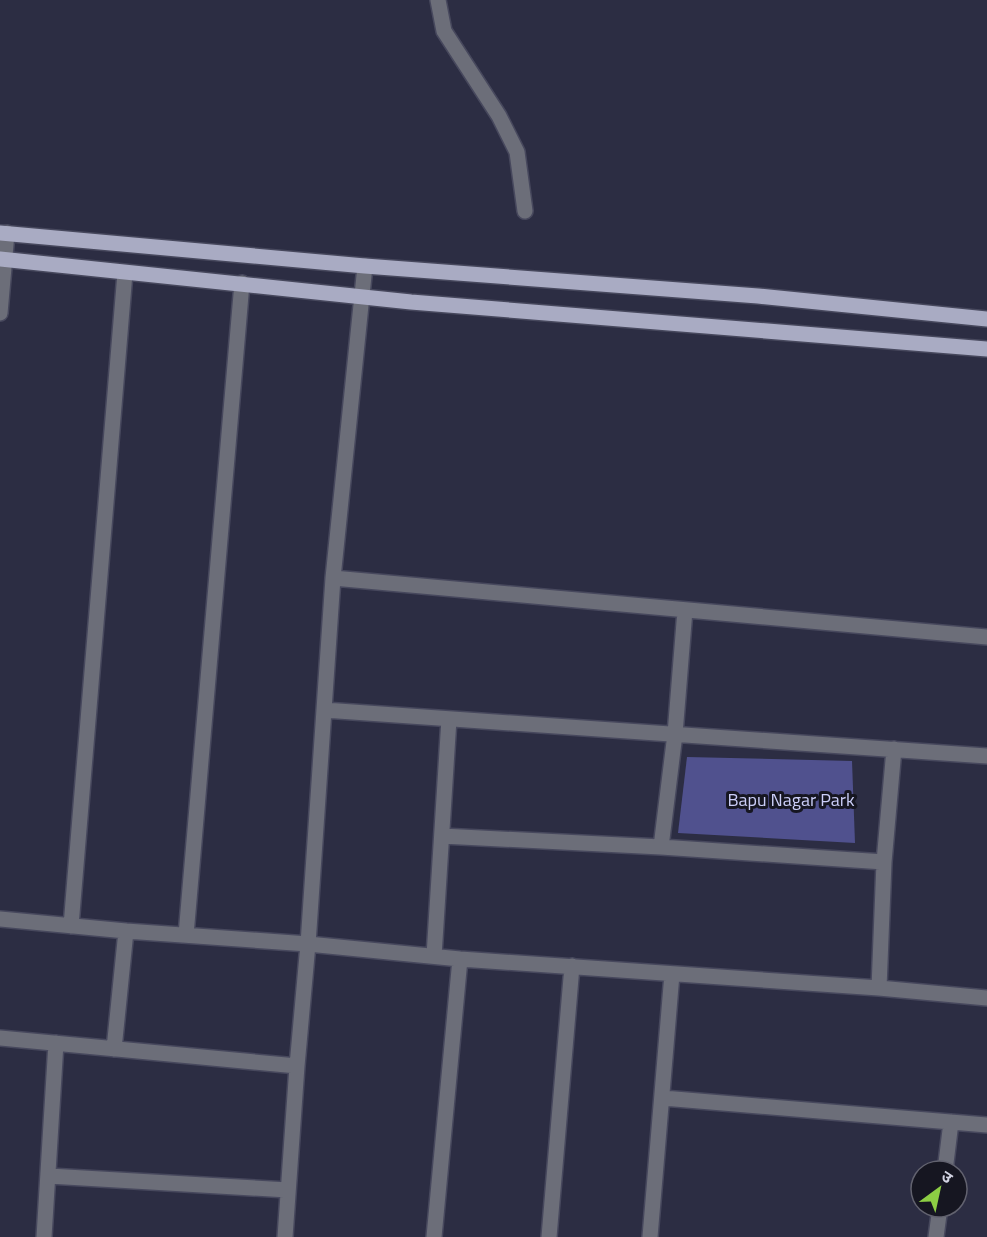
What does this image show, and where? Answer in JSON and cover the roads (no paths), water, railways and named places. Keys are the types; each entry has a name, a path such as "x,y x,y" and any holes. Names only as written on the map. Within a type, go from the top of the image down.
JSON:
{"main road":[{"path":"4,233 365,266 758,296 987,319"},
{"path":"2,259 411,302 987,349"}],"street":[{"path":"438,0 444,31 499,116 517,152 525,211"},
{"path":"0,313 4,233"},
{"path":"285,1237 333,578 365,266"},
{"path":"71,926 125,273"},
{"path":"186,935 242,283"},
{"path":"333,578 987,637"},
{"path":"661,847 675,734 686,610"},
{"path":"324,710 987,756"},
{"path":"434,957 449,719"},
{"path":"879,988 884,862 894,749"},
{"path":"442,836 661,847 884,862"},
{"path":"0,919 308,944 434,957 879,988 987,998"},
{"path":"114,1049 126,931"},
{"path":"434,1237 460,959"},
{"path":"549,1237 572,966"},
{"path":"650,1237 672,974"},
{"path":"0,1038 297,1066"},
{"path":"44,1237 56,1043"},
{"path":"663,1098 987,1125"},
{"path":"946,1159 951,1122"},
{"path":"49,1176 288,1190"},
{"path":"936,1237 938,1219"}],"park label":[{"name":"Bapu Nagar Park","path":"791,799"}]}
